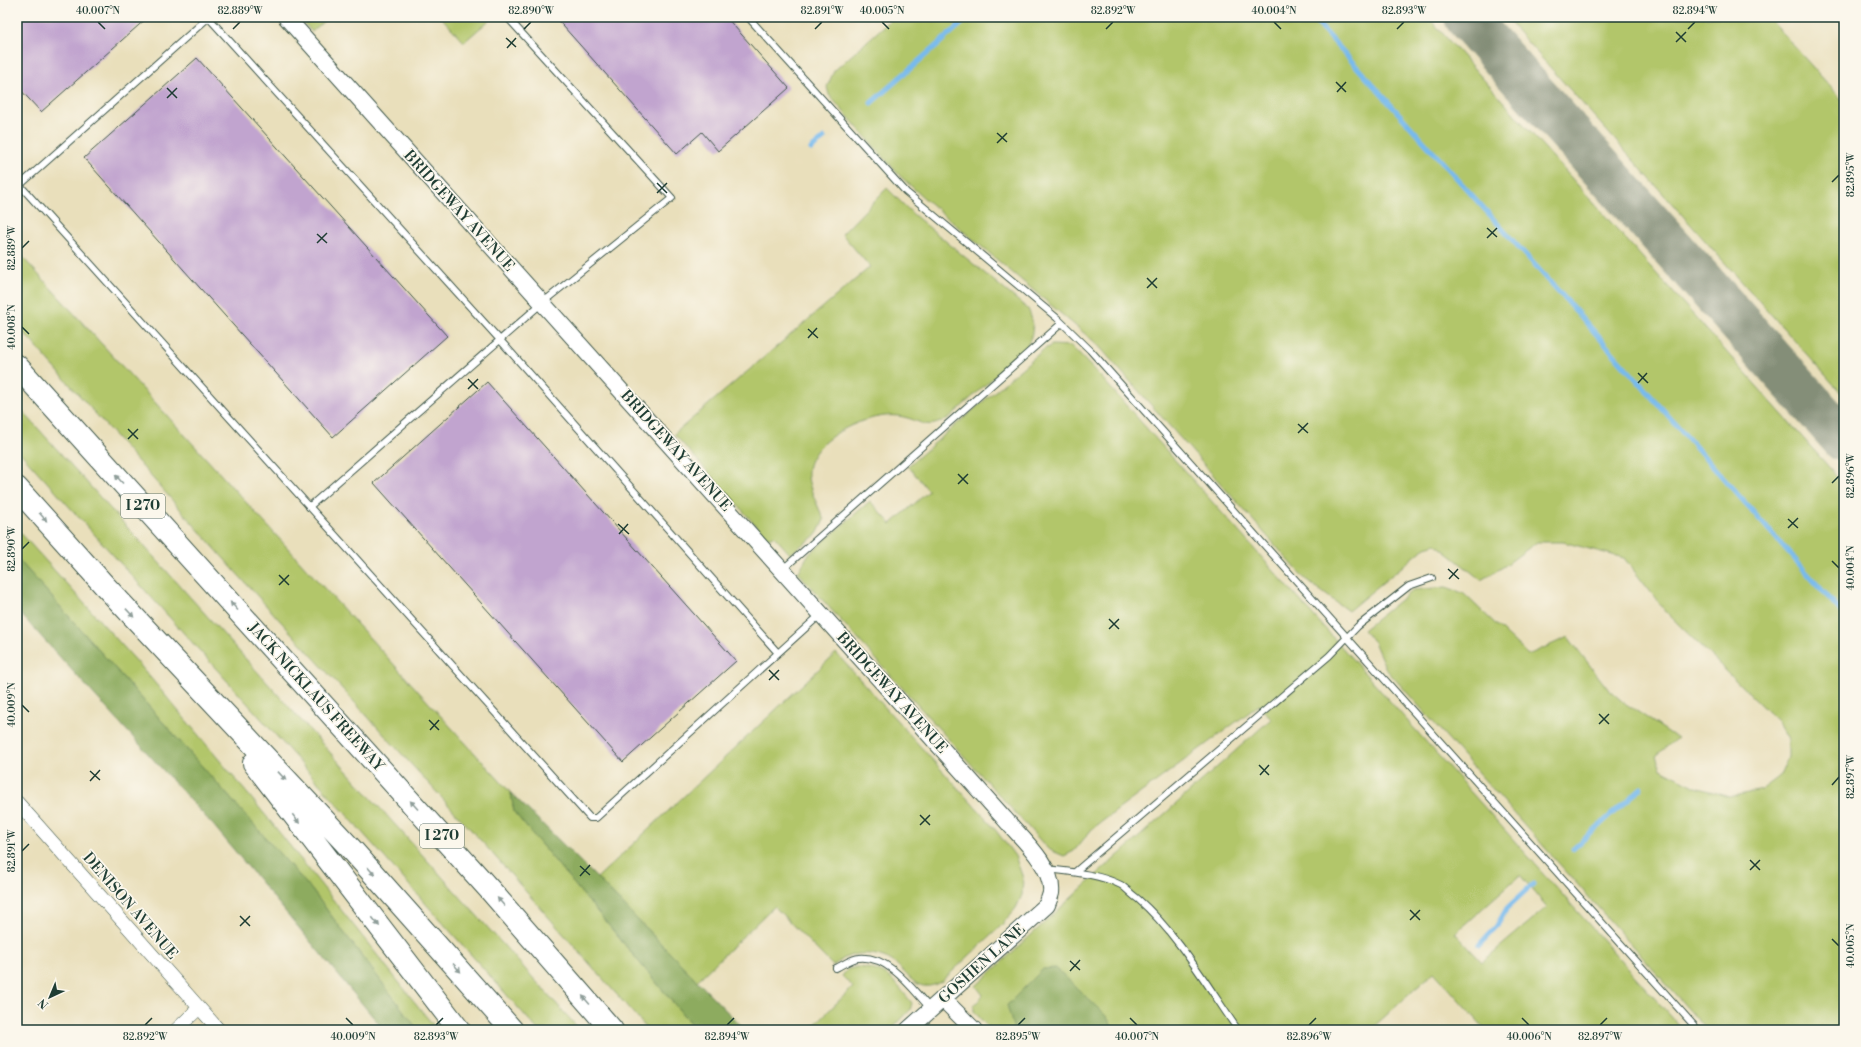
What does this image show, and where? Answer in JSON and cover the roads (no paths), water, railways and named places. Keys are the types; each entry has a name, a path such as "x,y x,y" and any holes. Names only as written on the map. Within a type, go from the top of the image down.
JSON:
{"highway":[{"name":"JACK NICKLAUS FREEWAY","path":"17,366 490,890 612,1030"},
{"path":"17,488 105,586 354,852 512,1030"},
{"path":"198,686 273,788 459,1030"}],"street":[{"name":"BRIDGEWAY AVENUE","path":"286,17 1004,818 1046,869 1050,881 1051,894"},
{"name":"DENISON AVENUE","path":"17,802 219,1030"},
{"name":"GOSHEN LANE","path":"908,1030 1037,916 1047,905 1051,894"},
{"path":"937,1004 974,1030"},
{"path":"176,1030 199,1008"}],"lane":[{"path":"778,653 500,340 209,17 18,183 590,818 596,818 778,653 821,614"},
{"path":"309,507 542,303 672,198 507,17"},
{"path":"748,17 906,192 1062,323 1090,350 1698,1030"},
{"path":"782,570 1062,323"},
{"path":"1075,872 1328,656 1358,626 1409,586 1432,578"},
{"path":"1046,869 1075,872 1106,878 1123,886 1154,913 1238,1030"},
{"path":"836,968 858,958 878,960 937,1004"}],"waterway":[{"path":"871,103 969,17"},
{"path":"1312,17 1560,293 1844,615"},
{"path":"811,149 824,138"},
{"path":"1573,849 1641,788"},
{"path":"1479,945 1496,927 1507,908 1533,884"}]}
